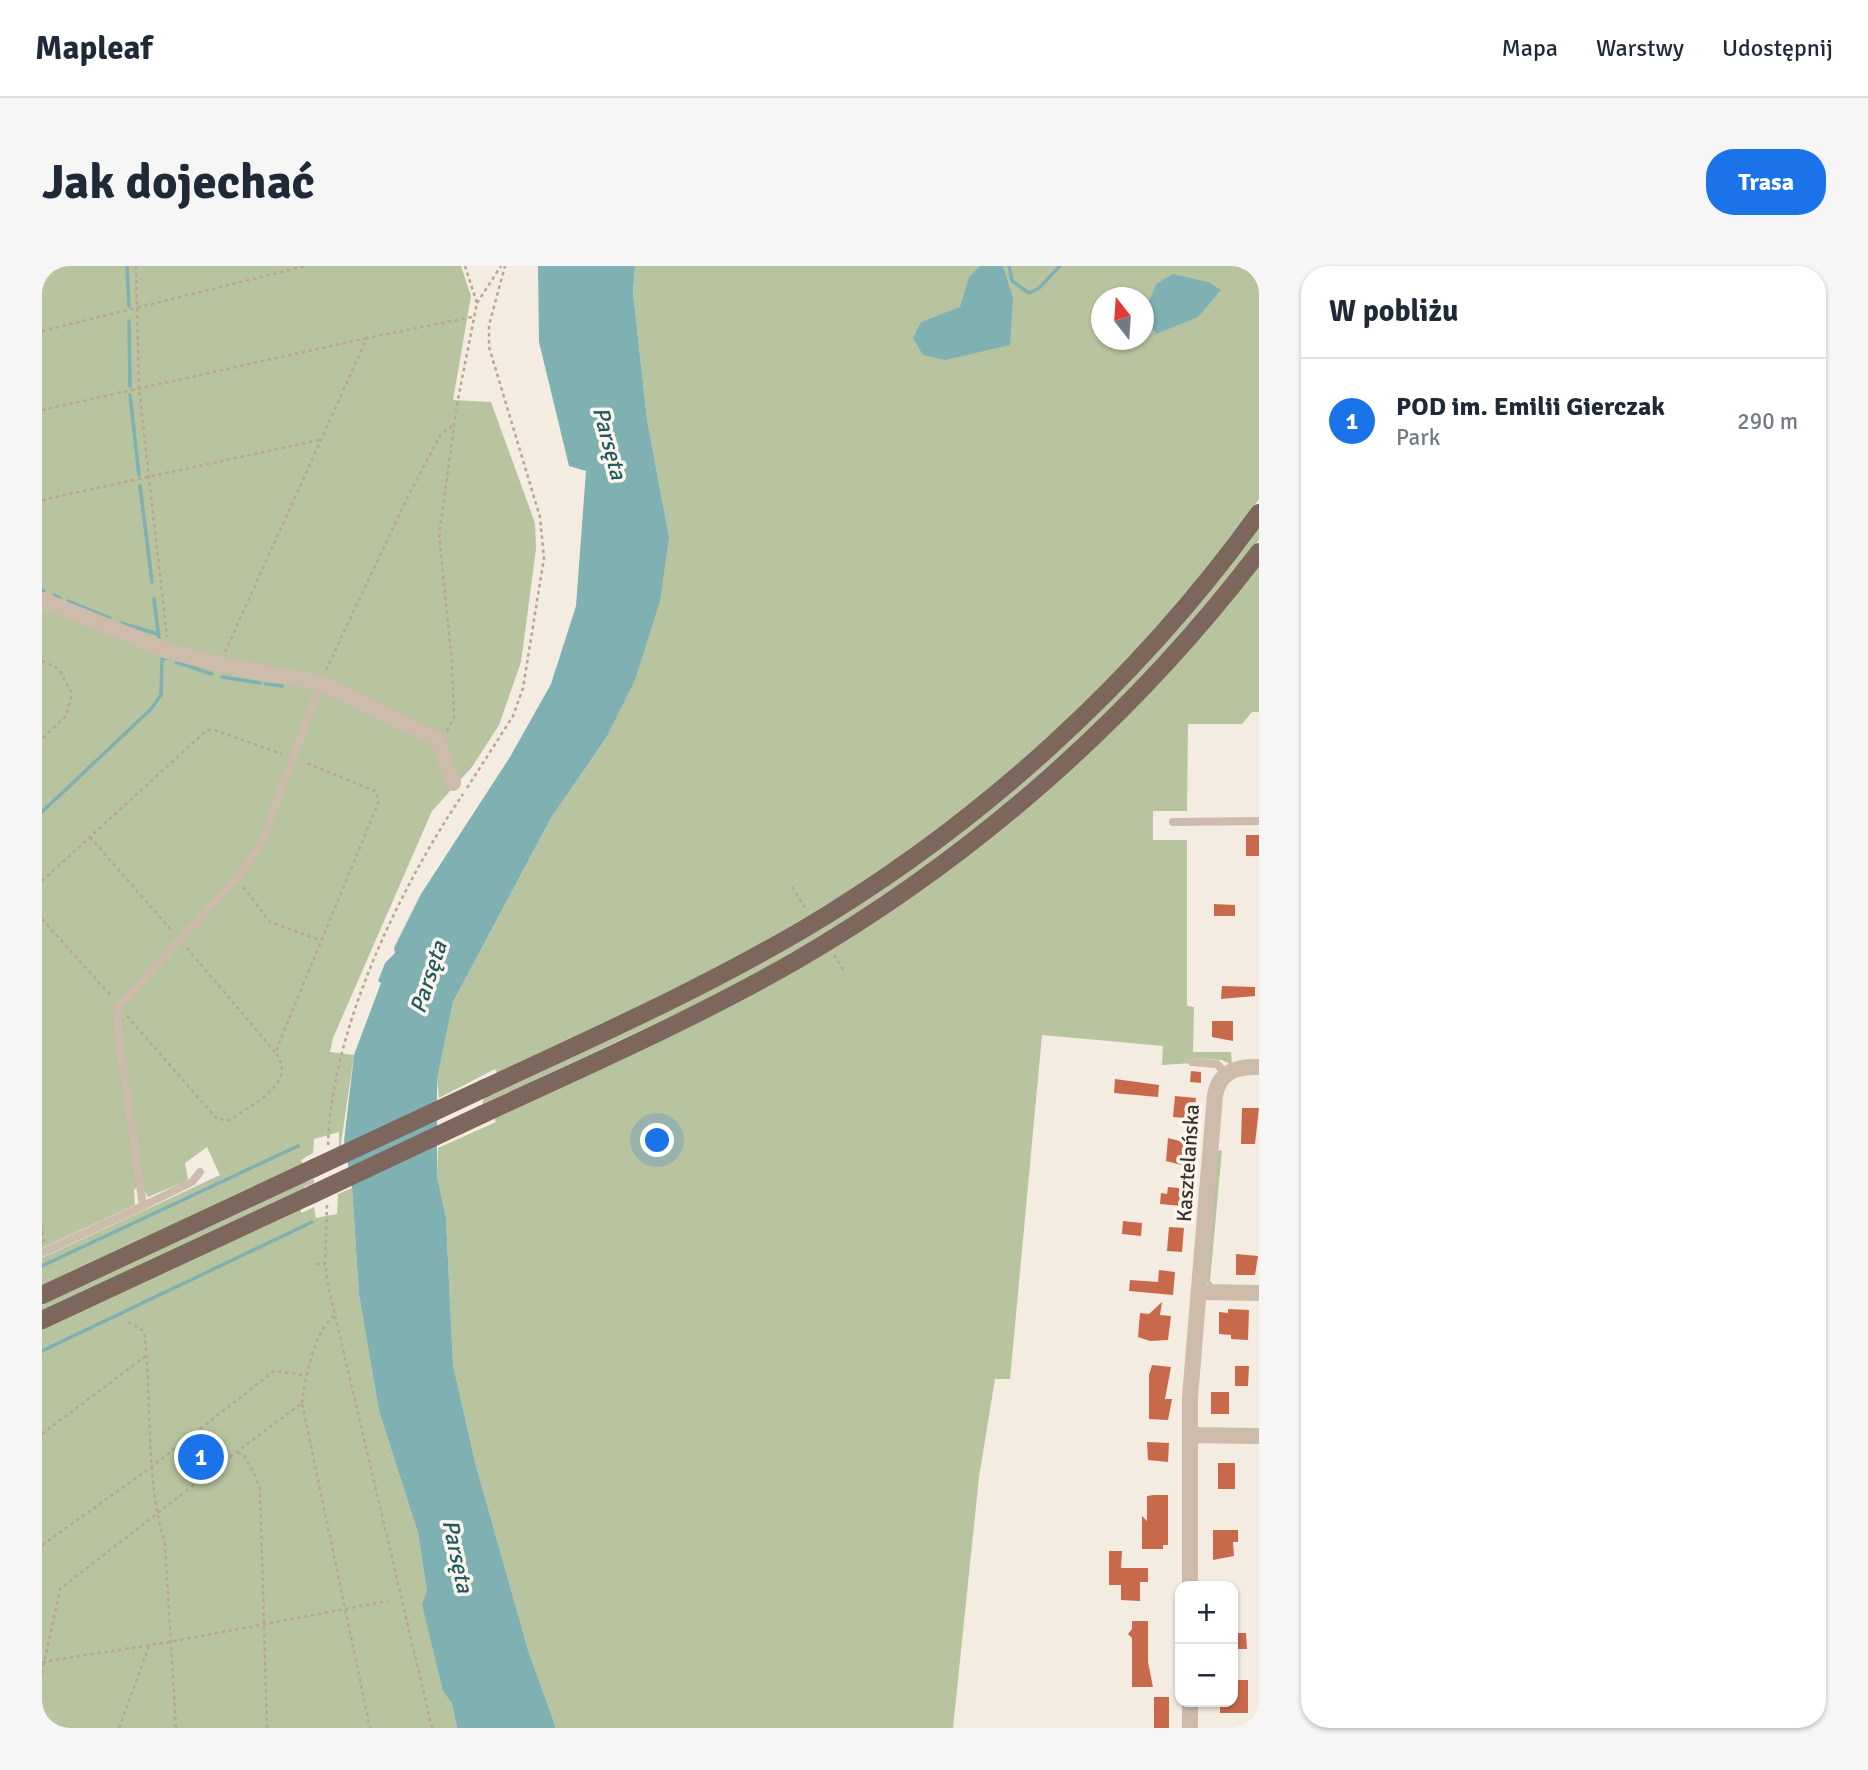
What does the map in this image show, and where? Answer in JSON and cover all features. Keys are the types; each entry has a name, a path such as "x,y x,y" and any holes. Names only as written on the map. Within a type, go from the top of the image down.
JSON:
{"main road":[{"path":"42,1295 739,965 825,916 937,840 1033,762 1119,679 1191,600 1259,513"},
{"path":"42,1320 750,986 827,942 930,873 1040,786 1122,710 1188,638 1259,552"}],"street":[{"path":"42,600 168,651 219,664 321,683 438,740 453,783"},
{"path":"1226,1074 1237,1068 1259,1067"},
{"name":"Kasztelańska","path":"1190,1581 1190,1435 1199,1292 1215,1095 1226,1074"},
{"path":"1199,1292 1259,1293"},
{"path":"1190,1435 1259,1436"},
{"path":"1189,1728 1190,1707"}],"lane":[{"path":"143,1206 117,1026 119,1006 236,879 261,844 321,683"},
{"path":"1173,822 1259,821"},
{"path":"1192,1062 1217,1064 1226,1074"},
{"path":"44,1253 192,1182 200,1172"}],"path":[{"path":"136,266 139,389 165,602 168,651"},
{"path":"42,331 306,266"},
{"path":"465,266 477,303"},
{"path":"438,740 448,731 454,717 446,590 439,535 454,424 477,303 503,266"},
{"path":"335,1072 342,1043 392,919 449,816 513,716 530,657 544,540 540,517 489,347 489,324 503,279 503,266"},
{"path":"42,410 474,317"},
{"path":"219,664 367,338"},
{"path":"321,683 408,496 441,434 454,424"},
{"path":"42,500 320,440"},
{"path":"42,661 59,669 72,694 66,716 42,739"},
{"path":"42,881 207,730 214,730 281,754 295,755 305,764 375,791 379,801 279,1043 276,1053 282,1062 284,1073 280,1083 230,1120 217,1119 42,919"},
{"path":"236,879 270,922 321,941"},
{"path":"792,887 807,911"},
{"path":"834,955 845,973"},
{"path":"42,1225 44,1253"},
{"path":"326,1238 325,1264 335,1314 432,1728"},
{"path":"316,1264 325,1264"},
{"path":"335,1314 323,1326 304,1375 302,1403 370,1728"},
{"path":"128,1322 144,1331 147,1355 150,1468 156,1516 164,1544 176,1728"},
{"path":"42,1434 147,1355"},
{"path":"42,1545 150,1468 274,1371 304,1375"},
{"path":"42,1673 60,1589 302,1403"},
{"path":"235,1452 243,1454 260,1490 267,1728"},
{"path":"44,1662 150,1646 388,1601"},
{"path":"119,1728 150,1646"}],"green space":[{"path":"42,266 461,266 471,296 453,400 491,402 535,523 536,549 521,662 499,725 472,767 432,811 333,1038 330,1052 354,1055 339,1157 339,1132 314,1139 313,1153 301,1160 303,1165 42,1287 42,1258 220,1175 207,1147 185,1163 188,1179 184,1182 148,1197 141,1184 134,1190 135,1205 42,1248"},
{"path":"635,266 1259,266 1259,499 1202,575 1157,628 1072,716 982,795 876,875 732,961 498,1075 495,1069 439,1098 437,1080 453,1002 551,818 606,738 669,537 647,419 633,292"},
{"path":"1259,524 1259,540 1221,590 1130,692 1043,774 945,854 824,935 744,982 482,1105 484,1097 647,1020 992,805"},
{"path":"1259,563 1259,712 1252,712 1242,724 1188,724 1187,811 1153,811 1153,840 1187,840 1187,1006 1194,1007 1193,1052 1231,1052 1232,1065 1222,1060 1192,1058 1192,1063 1162,1065 1163,1046 1042,1035 1010,1379 995,1379 979,1477 953,1728 556,1728 528,1650 475,1462 453,1365 446,1218 437,1176 438,1148 496,1122 494,1117 751,994 1098,744 1186,652"},
{"path":"1222,1150 1210,1281 1215,1287 1210,1287 1205,1277 1215,1152"},
{"path":"314,1179 314,1183 304,1187 305,1190 42,1313 42,1302 304,1180 306,1182"},
{"path":"352,1188 359,1295 379,1411 418,1533 443,1691 452,1704 457,1728 42,1728 42,1328 299,1208 302,1213 314,1207 316,1218 337,1214 338,1194"}],"water":[{"name":"Parsęta","path":"538,266 635,266 633,292 647,419 669,537 660,601 635,680 606,738 551,818 453,1002 437,1080 437,1176 446,1218 453,1365 475,1462 528,1650 556,1728 457,1728 452,1704 443,1691 422,1604 427,1591 418,1533 379,1411 359,1295 352,1188 344,1141 354,1055 381,983 378,981 385,963 395,953 394,948 421,894 510,757 551,684 576,606 586,471 569,466 539,342"},
{"path":"980,266 1003,266 1013,298 1010,345 945,360 923,355 913,338 921,322 960,307 969,277"},
{"path":"1173,274 1208,282 1221,290 1198,317 1156,334 1156,284"}],"building":[{"path":"1246,835 1259,835 1259,856 1246,856"},
{"path":"1214,904 1235,905 1235,916 1214,916"},
{"path":"1222,986 1255,987 1255,996 1221,999"},
{"path":"1212,1021 1233,1021 1233,1041 1212,1037"},
{"path":"1191,1071 1201,1072 1201,1083 1190,1082"},
{"path":"1115,1079 1159,1085 1158,1097 1114,1093"},
{"path":"1175,1096 1196,1098 1194,1119 1173,1117"},
{"path":"1242,1108 1259,1108 1255,1144 1241,1144"},
{"path":"1168,1138 1192,1144 1189,1167 1166,1161"},
{"path":"1168,1187 1187,1189 1182,1206 1160,1204 1161,1193 1167,1194"},
{"path":"1123,1221 1142,1223 1141,1236 1122,1234"},
{"path":"1169,1227 1184,1228 1182,1252 1167,1251"},
{"path":"1236,1254 1258,1256 1255,1275 1236,1275"},
{"path":"1159,1270 1175,1272 1173,1295 1129,1291 1130,1280 1158,1282"},
{"path":"1162,1302 1160,1315 1171,1316 1168,1340 1150,1341 1138,1337 1140,1313 1149,1314"},
{"path":"1228,1309 1249,1310 1248,1340 1231,1339 1231,1335 1219,1334 1219,1312 1228,1313"},
{"path":"1152,1365 1171,1367 1165,1399 1172,1399 1168,1420 1149,1419 1149,1375"},
{"path":"1235,1366 1249,1366 1248,1386 1235,1386"},
{"path":"1211,1392 1229,1392 1229,1414 1211,1414"},
{"path":"1147,1442 1169,1443 1168,1462 1148,1460"},
{"path":"1218,1463 1235,1463 1235,1489 1218,1489"},
{"path":"1168,1495 1168,1545 1163,1545 1163,1549 1142,1549 1142,1516 1147,1521 1147,1496"},
{"path":"1213,1530 1238,1530 1238,1542 1233,1542 1234,1556 1213,1560"},
{"path":"1109,1551 1122,1551 1121,1568 1148,1568 1148,1582 1140,1582 1140,1601 1121,1600 1121,1585 1109,1585"},
{"path":"1132,1621 1148,1621 1148,1662 1153,1687 1132,1687 1132,1638 1128,1634 1132,1629"},
{"path":"1238,1633 1246,1633 1247,1649 1238,1649"},
{"path":"1238,1680 1248,1680 1248,1713 1220,1713 1220,1707 1238,1707"},
{"path":"1154,1697 1169,1697 1169,1728 1154,1728"}],"waterway":[{"path":"127,266 129,306"},
{"path":"1009,266 1012,281 1029,293 1039,288 1060,266"},
{"path":"129,321 130,386"},
{"path":"130,395 139,475"},
{"path":"140,486 152,582"},
{"path":"54,595 60,598"},
{"path":"154,599 159,639"},
{"path":"68,601 110,618"},
{"path":"121,623 158,634"},
{"path":"42,812 151,709 161,695 162,659 167,658"},
{"path":"176,662 212,674"},
{"path":"222,677 260,683"},
{"path":"265,684 282,686"},
{"path":"42,1266 298,1146"},
{"path":"42,1351 312,1222"}],"place":[{"name":"POD im. Emilii Gierczak","path":"201,1457"}]}
